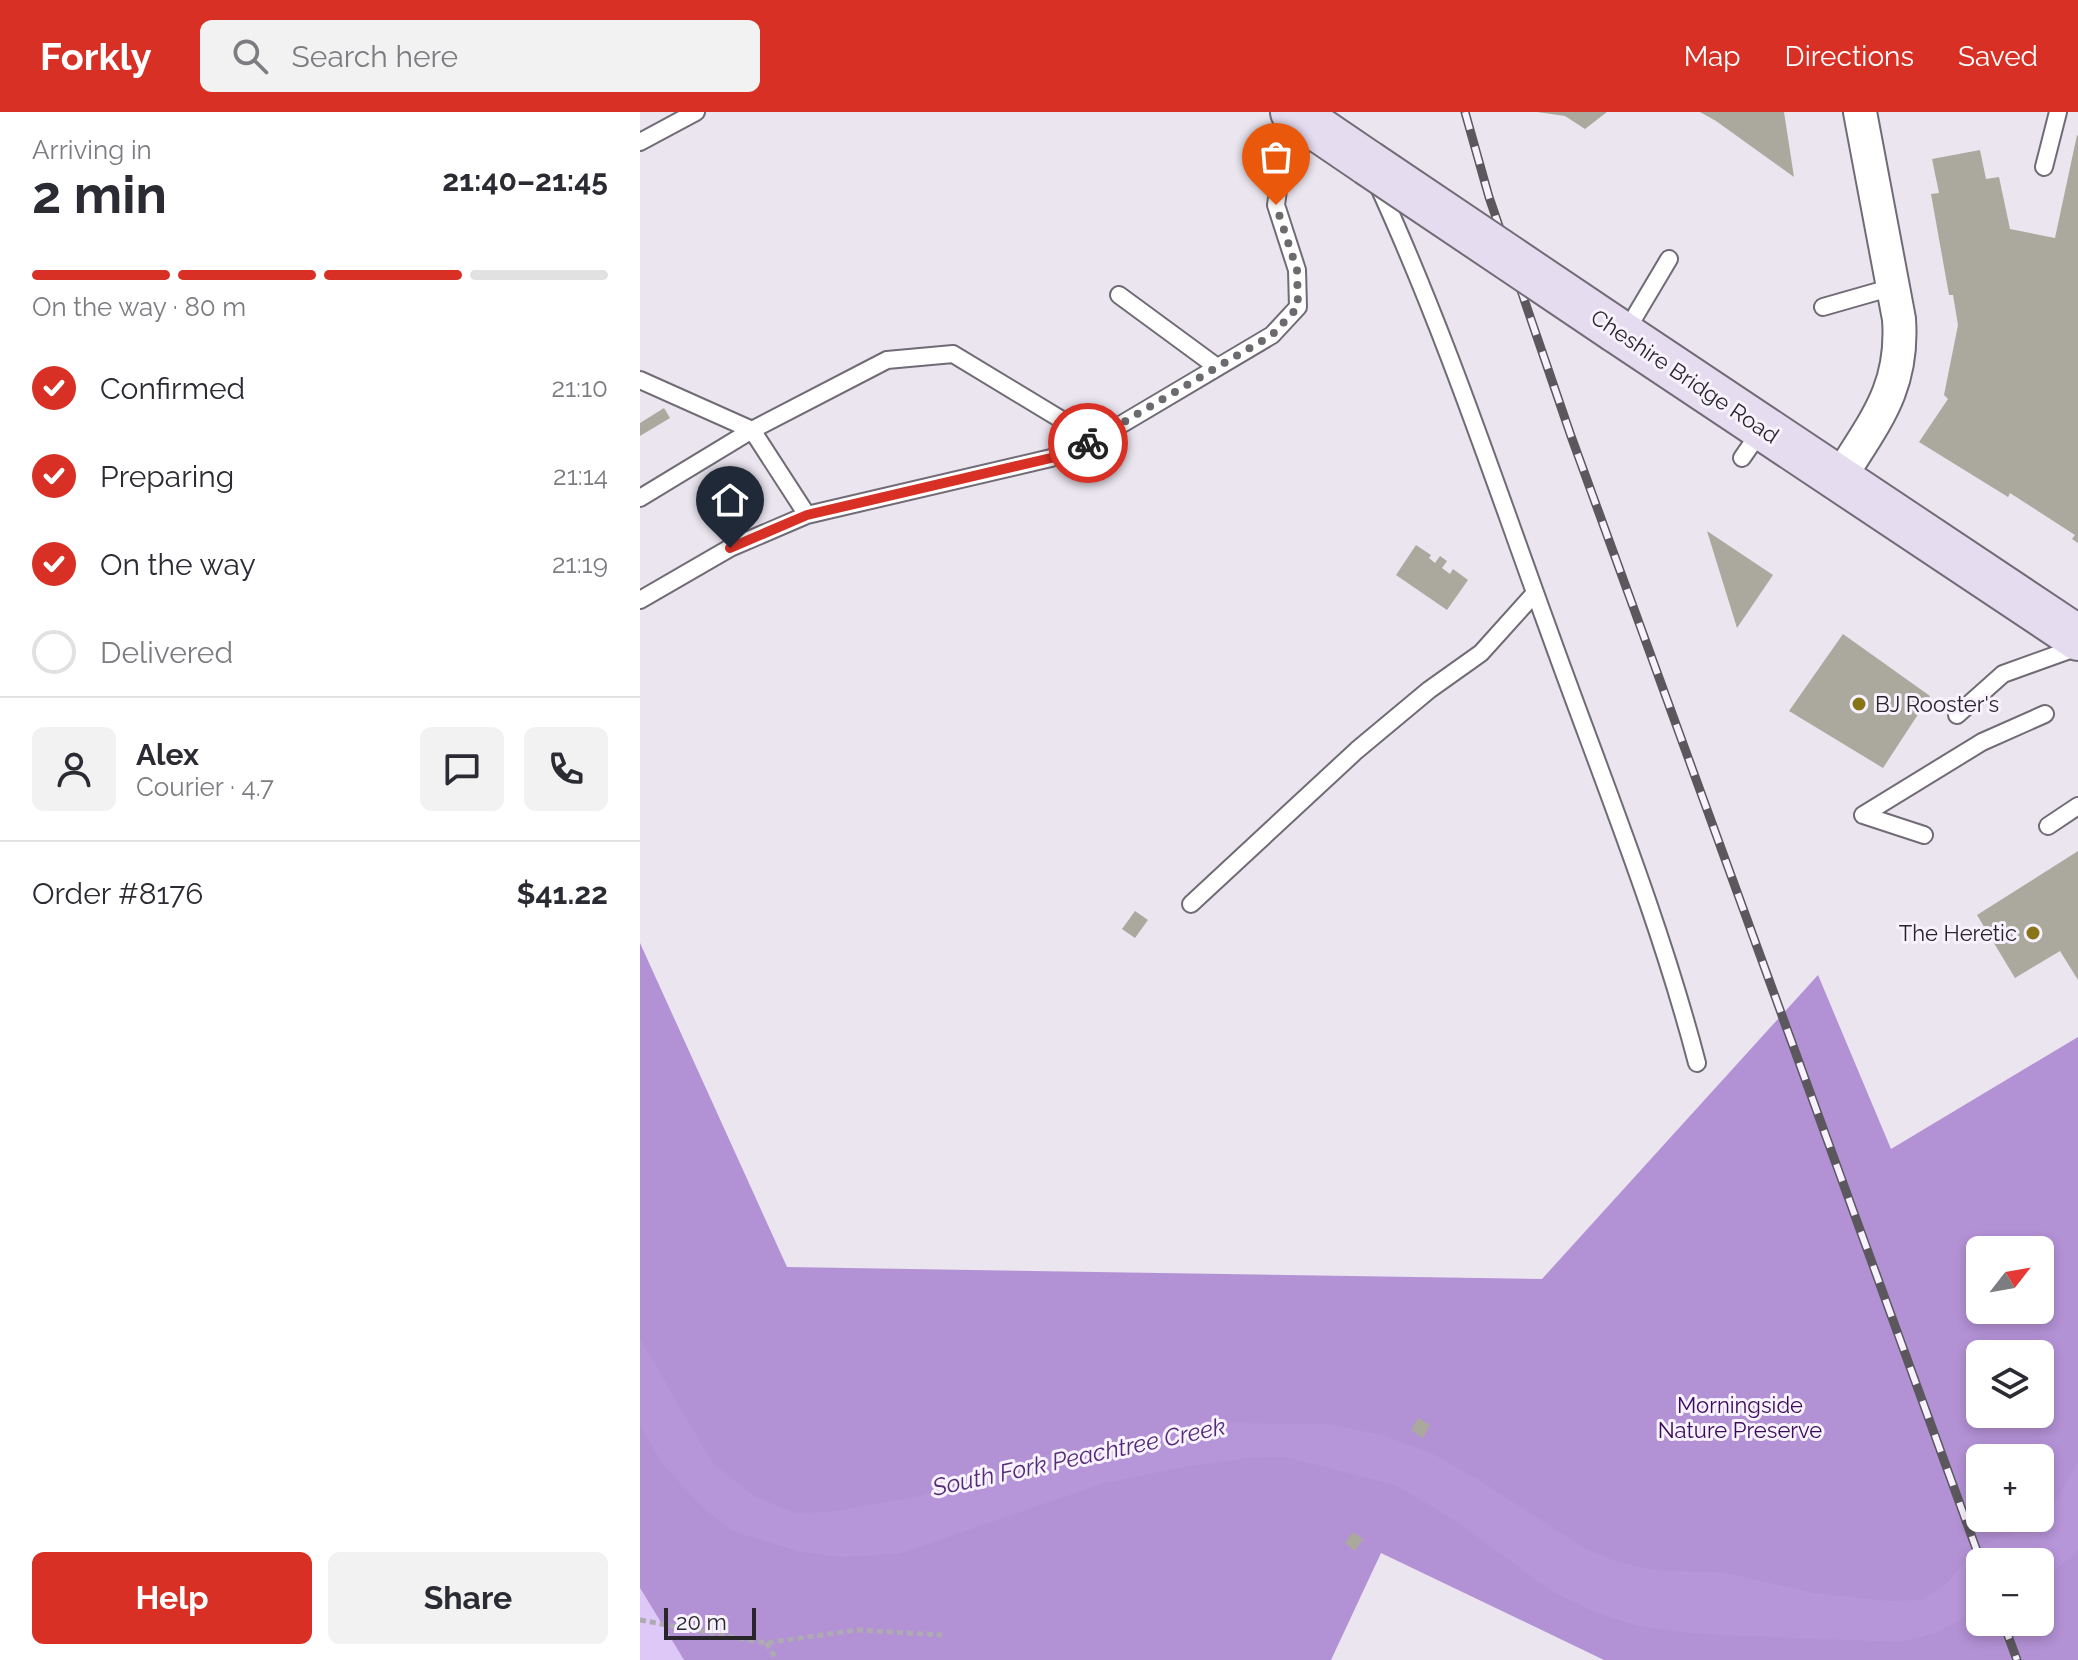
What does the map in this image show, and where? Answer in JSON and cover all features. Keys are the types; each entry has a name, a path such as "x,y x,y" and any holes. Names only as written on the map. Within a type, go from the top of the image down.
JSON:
{"main road":[{"name":"Cheshire Bridge Road","path":"1316,122 1368,163 1620,332 1752,443 1839,479 2078,638"}],"street":[{"path":"1839,479 1888,400 1897,375 1901,346 1860,112"}],"lane":[{"path":"640,142 696,112"},
{"path":"2044,167 2058,112"},
{"path":"640,600 730,548 807,515 1051,458 1095,440 1272,335 1298,307 1297,270 1276,205 1279,183 1316,122"},
{"path":"1368,163 1409,252 1535,593 1675,981 1697,1063"},
{"path":"1620,332 1669,259"},
{"path":"1823,307 1893,287"},
{"path":"1119,295 1217,367"},
{"path":"640,498 752,430 887,360 953,354 1095,440"},
{"path":"640,380 752,430 807,515"},
{"path":"1191,904 1357,750 1429,690 1481,653 1535,593"},
{"path":"1957,715 2003,674 2078,647"},
{"path":"1924,835 1863,815 1982,742 2045,714"},
{"path":"2048,826 2078,806"}],"path":[{"path":"640,1620 766,1643 857,1630 942,1635"},
{"path":"766,1643 777,1660"}],"shaded area":[{"path":"640,1588 684,1660 640,1660"}],"green space":[{"name":"Morningside Nature Preserve","path":"640,943 787,1267 1542,1279 1818,975 1891,1149 2078,1037 2078,1660 1604,1660 1381,1553 1331,1660 684,1660 640,1588"}],"water":[{"name":"South Fork Peachtree Creek","path":"640,1339 713,1464 756,1497 795,1513 829,1512 921,1496 1044,1456 1212,1423 1327,1424 1382,1435 1433,1454 1584,1548 1618,1562 1653,1570 1727,1573 1813,1593 1890,1601 1923,1600 1947,1583 1966,1561 1966,1616 1937,1633 1899,1642 1696,1634 1639,1626 1599,1614 1553,1592 1454,1520 1396,1485 1285,1457 1249,1458 1177,1468 1102,1484 898,1554 839,1557 801,1552 735,1532 707,1511 663,1465 640,1425"},
{"path":"2078,1462 2078,1550 2055,1570 2054,1548 1980,1548 2014,1532 2054,1532 2054,1503"}],"building":[{"path":"1537,112 1607,112 1585,129 1565,116"},
{"path":"1700,112 1784,112 1794,177 1716,121"},
{"path":"2077,135 2078,543 2072,539 2075,535 2010,493 2008,497 1919,442 1948,399 1944,395 1958,325 1953,295 1949,295 1931,194 1939,193 1932,159 1980,150 1986,179 1999,177 2010,229 2055,238"},
{"path":"664,408 670,418 640,436 640,423"},
{"path":"1707,531 1773,575 1737,628"},
{"path":"1416,545 1431,555 1429,558 1435,563 1440,556 1447,561 1442,568 1450,574 1453,569 1468,580 1447,610 1396,575"},
{"name":"BJ Rooster's","path":"1843,634 1930,696 1883,768 1789,711"},
{"name":"The Heretic","path":"2078,851 2078,980 2060,951 2015,978 1977,915"},
{"path":"1135,911 1148,920 1135,938 1122,929"},
{"path":"1418,1418 1430,1425 1423,1438 1411,1430"},
{"path":"1353,1532 1363,1539 1355,1551 1345,1543"}],"railway":[{"path":"1465,112 1489,197 1571,436 1976,1548"},
{"path":"2008,1636 2017,1660"}],"way so far":[{"path":"1088,443 1272,335 1298,307 1297,270 1276,205"}],"place":[{"name":"BJ Rooster's","path":"1859,704"},
{"name":"The Heretic","path":"2033,933"}],"route":[{"path":"730,548 807,515 1051,458 1088,443"}]}
